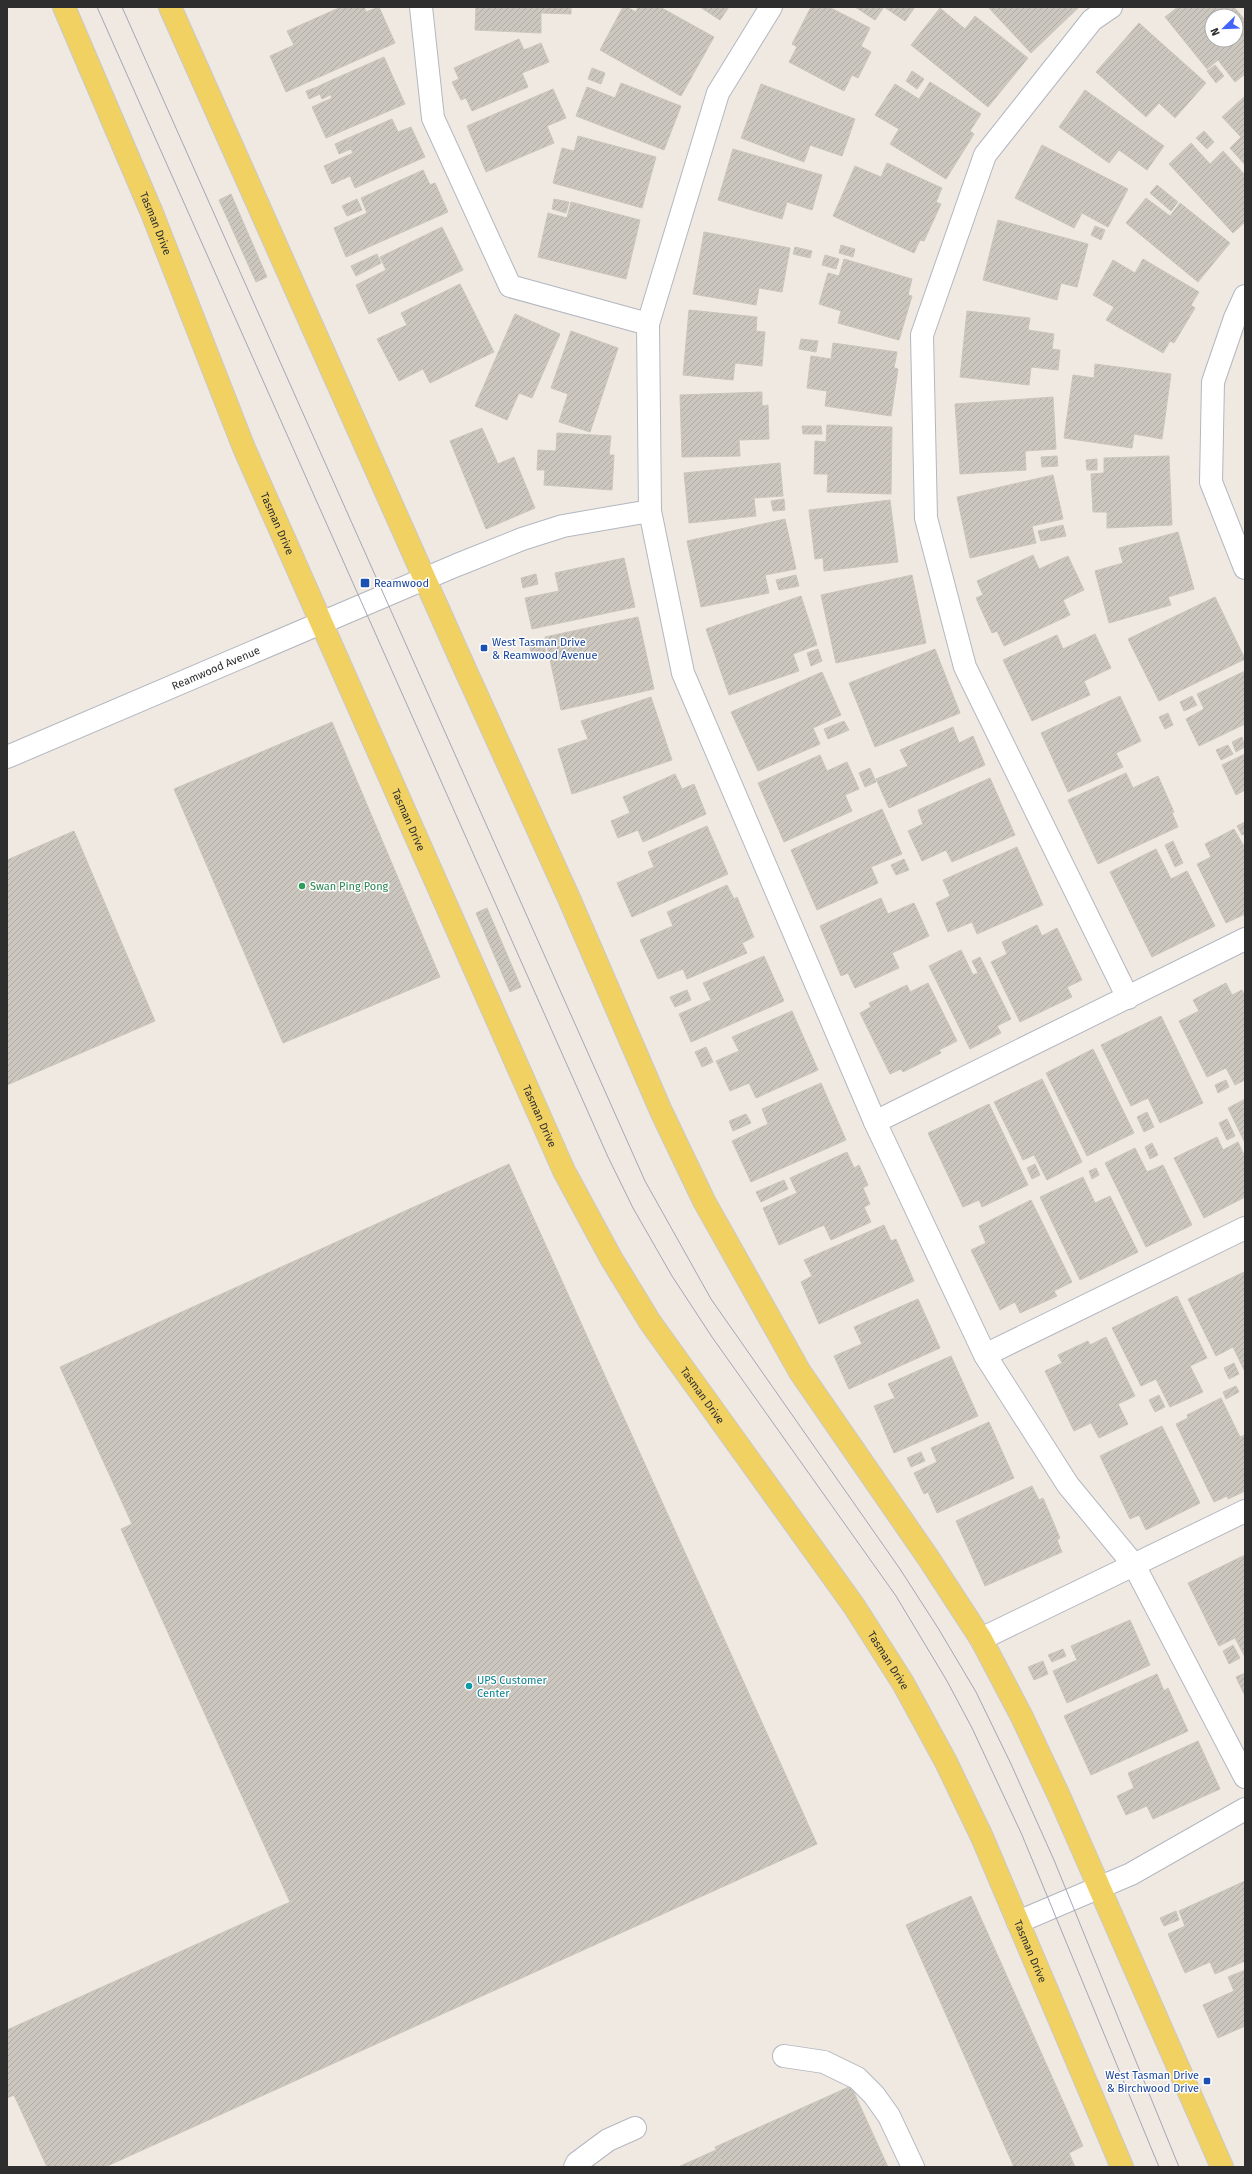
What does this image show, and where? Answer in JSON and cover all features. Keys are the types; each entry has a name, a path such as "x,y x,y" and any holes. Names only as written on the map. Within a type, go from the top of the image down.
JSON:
{"main road":[{"name":"Tasman Drive","path":"64,7 152,213 244,448 558,1157 600,1238 650,1322 854,1606 903,1683 982,1837 1122,2167"},
{"path":"170,7 568,896 661,1112 704,1201 800,1372 929,1559 981,1639 1022,1717 1050,1777 1222,2167"}],"street":[{"path":"421,7 433,118 510,286 648,324"},
{"path":"771,7 718,93 648,324 650,511 683,673 875,1122 985,1355 1068,1485 1134,1565 1245,1777"},
{"path":"1111,7 1092,20 985,155 922,335 922,343 926,518 965,667 1128,998"},
{"path":"1245,296 1235,318 1213,382 1211,482 1245,568"},
{"name":"Reamwood Avenue","path":"7,757 522,539 564,526 650,511"},
{"path":"875,1122 1245,939"},
{"path":"985,1355 1245,1228"},
{"path":"981,1639 1245,1511"},
{"path":"1018,1922 1131,1874 1245,1810"},
{"path":"784,2056 824,2062 857,2078 874,2095 889,2116 912,2167"},
{"path":"575,2167 577,2163 608,2140 635,2128"}],"building":[{"path":"341,7 364,7 366,12 379,7 395,43 286,92 270,56 294,45 287,31"},
{"path":"476,7 571,7 571,14 541,13 541,33 475,30"},
{"path":"623,7 627,7 636,12 638,7 660,7 714,37 681,96 600,50"},
{"path":"700,7 729,7 720,20"},
{"path":"811,7 829,7 870,28 861,46 871,52 858,78 852,75 844,91 789,62 797,47 792,44"},
{"path":"855,7 884,7 875,20"},
{"path":"884,7 915,7 905,21"},
{"path":"988,7 1079,7 1031,53"},
{"path":"1178,7 1235,8 1204,8 1204,48 1244,48 1244,19 1245,20 1245,74 1235,82 1218,60 1207,69 1165,17"},
{"path":"940,8 965,29 975,16 1028,58 988,107 911,45"},
{"path":"1139,23 1206,83 1175,118 1159,103 1146,117 1096,72"},
{"path":"519,39 524,50 541,43 549,62 522,73 528,87 472,111 466,98 461,100 452,82 459,79 454,68"},
{"path":"384,57 405,104 326,138 312,107 332,98 325,83"},
{"path":"1215,65 1224,76 1216,83 1207,71"},
{"path":"592,68 605,73 601,84 588,79"},
{"path":"912,71 924,79 917,89 906,81"},
{"path":"930,82 981,114 970,131 974,134 946,179 890,144 899,129 875,115 895,84 919,99"},
{"path":"325,83 330,95 322,99 317,87"},
{"path":"621,83 681,106 664,150 576,116 587,87 615,98"},
{"path":"761,84 855,119 842,156 810,145 804,162 741,138"},
{"path":"317,87 320,94 309,99 306,91"},
{"path":"553,89 566,118 547,126 554,143 486,172 467,126"},
{"path":"1085,90 1164,146 1147,170 1119,150 1109,163 1059,127"},
{"path":"1245,96 1245,165 1230,148 1241,137 1222,117"},
{"path":"392,119 398,132 411,127 425,157 355,188 350,176 332,184 324,166 353,153 346,139"},
{"path":"1204,131 1214,142 1207,149 1196,138"},
{"path":"578,136 656,157 642,208 553,183 562,148 574,151"},
{"path":"346,139 351,149 339,154 335,144"},
{"path":"1191,143 1210,164 1223,151 1245,175 1245,222 1233,233 1169,164"},
{"path":"1042,145 1128,189 1108,227 1082,213 1074,228 1015,198"},
{"path":"733,149 822,175 812,210 787,202 782,219 718,200"},
{"path":"887,163 942,188 936,202 941,204 924,241 920,240 914,253 833,216 855,166 881,177"},
{"path":"423,170 430,185 435,183 448,212 346,257 334,228 367,213 361,198"},
{"path":"1157,185 1178,202 1171,211 1150,193"},
{"path":"231,194 267,277 256,282 219,200"},
{"path":"1146,198 1170,216 1180,203 1230,243 1198,282 1126,223"},
{"path":"357,199 362,210 347,216 342,206"},
{"path":"554,199 569,202 566,213 552,209"},
{"path":"571,202 640,220 626,279 538,257 548,213 567,218"},
{"path":"998,220 1088,244 1077,287 1061,283 1057,300 983,280"},
{"path":"1095,226 1105,230 1101,240 1091,235"},
{"path":"442,227 463,270 369,314 356,285 386,270 380,257"},
{"path":"704,232 790,248 782,292 759,288 756,305 693,294"},
{"path":"841,245 855,249 853,257 839,253"},
{"path":"795,247 812,251 810,258 793,254"},
{"path":"377,254 381,263 356,276 351,266"},
{"path":"825,255 839,259 836,269 822,265"},
{"path":"844,259 912,279 908,295 912,296 899,340 838,323 841,311 819,304 828,273 839,276"},
{"path":"1143,259 1199,292 1191,305 1195,308 1174,343 1170,341 1163,353 1106,320 1114,307 1093,295 1113,260 1135,273"},
{"path":"460,284 494,352 430,383 423,369 399,381 377,339 407,325 401,313"},
{"path":"689,310 757,317 756,331 765,332 762,366 735,363 733,380 683,375"},
{"path":"967,311 1030,318 1028,330 1054,334 1052,349 1060,350 1058,370 1031,367 1029,385 960,377"},
{"path":"515,314 560,334 532,398 519,393 507,420 475,406"},
{"path":"571,331 618,348 590,432 559,422 568,394 551,388"},
{"path":"801,339 818,341 816,352 799,349"},
{"path":"833,343 897,352 894,368 898,369 891,416 825,406 827,391 807,388 811,356 831,359"},
{"path":"1095,364 1171,374 1162,439 1134,434 1132,448 1064,438 1073,375 1094,378"},
{"path":"762,392 762,406 768,405 769,439 739,440 740,456 682,457 680,395"},
{"path":"1053,397 1056,449 1025,451 1026,470 960,474 955,404"},
{"path":"827,425 892,427 891,494 827,492 828,474 814,474 815,441 826,442"},
{"path":"802,426 821,426 822,434 803,434"},
{"path":"482,428 498,464 514,457 535,508 486,529 450,441"},
{"path":"557,433 611,436 609,455 614,455 612,490 544,485 545,470 537,470 538,450 556,451"},
{"path":"1057,456 1058,466 1042,467 1041,457"},
{"path":"1169,456 1172,525 1107,528 1107,512 1093,512 1091,474 1104,473 1104,458"},
{"path":"1097,459 1097,470 1087,470 1086,460"},
{"path":"780,463 783,496 754,498 756,516 689,523 684,473"},
{"path":"1053,475 1063,519 1032,526 1036,543 970,558 957,497"},
{"path":"784,499 785,510 773,511 771,501"},
{"path":"890,500 898,562 824,571 823,558 815,559 809,510"},
{"path":"785,519 796,569 765,575 769,593 701,607 687,541"},
{"path":"1063,525 1066,536 1041,541 1038,531"},
{"path":"1178,532 1194,589 1168,597 1171,605 1109,623 1095,571 1123,563 1119,548"},
{"path":"1033,555 1039,569 1068,556 1084,590 1063,600 1070,615 1004,646 997,631 992,633 976,598 983,595 977,581"},
{"path":"624,558 635,607 532,629 525,598 559,591 555,573"},
{"path":"536,574 538,584 523,588 521,578"},
{"path":"796,575 799,586 779,590 776,580"},
{"path":"912,575 926,643 836,663 821,595"},
{"path":"801,596 817,645 793,654 799,671 729,695 706,629"},
{"path":"1215,597 1245,659 1159,701 1128,639"},
{"path":"638,617 654,689 561,710 545,637"},
{"path":"1095,634 1111,668 1084,681 1090,695 1032,721 1003,660 1057,635 1063,649"},
{"path":"543,641 546,654 532,657 529,644"},
{"path":"818,649 822,661 811,666 807,653"},
{"path":"935,649 960,713 875,747 849,683"},
{"path":"1245,671 1245,724 1199,746 1186,719 1204,709 1197,694"},
{"path":"822,672 841,715 813,728 820,744 758,771 731,712"},
{"path":"1120,696 1141,741 1116,753 1123,767 1068,792 1041,733"},
{"path":"1192,696 1197,705 1184,711 1180,702"},
{"path":"651,697 672,760 572,794 558,749 588,739 581,721"},
{"path":"1168,713 1173,725 1165,729 1159,717"},
{"path":"844,721 849,730 828,739 824,729"},
{"path":"332,722 440,977 283,1043 174,789"},
{"path":"953,727 959,743 973,736 985,765 889,808 876,779 908,766 900,750"},
{"path":"1242,737 1245,747 1236,752 1232,742"},
{"path":"1228,745 1233,754 1221,760 1216,750"},
{"path":"1245,754 1245,790 1236,795 1222,765"},
{"path":"820,755 827,771 847,762 859,789 845,795 852,811 784,842 758,783"},
{"path":"870,768 876,782 865,787 859,773"},
{"path":"1126,773 1133,788 1158,776 1174,812 1172,813 1178,827 1098,864 1068,800"},
{"path":"675,774 682,789 694,784 706,814 643,842 638,830 618,838 611,821 630,813 623,797"},
{"path":"990,778 1015,835 952,862 946,850 922,861 908,831 923,824 918,810"},
{"path":"882,809 902,854 871,867 878,883 817,910 791,850"},
{"path":"1245,822 1245,834 1242,835 1237,826"},
{"path":"707,826 728,874 632,917 617,883 654,867 648,852"},
{"path":"1234,829 1245,848 1245,914 1226,923 1197,864 1211,857 1205,844"},
{"path":"74,831 155,1021 7,1085 7,860"},
{"path":"1173,841 1183,863 1175,867 1165,845"},
{"path":"1017,847 1043,905 977,934 972,922 948,932 936,903 950,896 943,880"},
{"path":"1156,849 1171,879 1187,871 1215,926 1152,957 1110,872"},
{"path":"904,859 909,870 896,875 891,865"},
{"path":"727,885 734,899 737,897 754,937 742,943 747,953 687,979 683,969 658,979 640,940 673,926 667,912"},
{"path":"881,898 888,914 914,903 929,936 892,953 899,968 855,988 848,973 841,976 820,926"},
{"path":"487,908 521,987 510,992 476,913"},
{"path":"1037,925 1042,936 1057,928 1082,980 1067,987 1072,997 1020,1022 991,962 1007,954 1002,942"},
{"path":"961,950 973,975 986,969 1011,1019 997,1026 1001,1033 970,1049 929,966"},
{"path":"764,956 784,1001 691,1042 679,1014 711,1000 703,983"},
{"path":"980,957 986,969 978,973 972,961"},
{"path":"928,983 957,1041 939,1050 941,1053 903,1072 901,1069 890,1074 860,1013 871,1007 869,1003 907,985 910,992"},
{"path":"1226,983 1232,995 1242,990 1245,997 1245,1080 1235,1085 1226,1068 1207,1077 1179,1021 1199,1011 1193,1000"},
{"path":"687,990 691,1000 675,1007 670,997"},
{"path":"792,1011 818,1070 756,1098 749,1083 730,1091 716,1061 739,1051 732,1037"},
{"path":"1161,1016 1203,1103 1160,1123 1148,1098 1131,1106 1101,1045"},
{"path":"706,1047 713,1062 702,1067 695,1052"},
{"path":"1093,1049 1134,1133 1087,1156 1046,1073"},
{"path":"1042,1079 1082,1162 1047,1180 1034,1155 1023,1160 994,1102"},
{"path":"1226,1080 1229,1087 1218,1093 1215,1085"},
{"path":"821,1083 846,1140 751,1182 732,1141 768,1124 762,1109"},
{"path":"1245,1099 1245,1143 1228,1108"},
{"path":"989,1104 1028,1185 982,1207 979,1200 963,1207 928,1133"},
{"path":"1147,1112 1154,1127 1144,1132 1137,1117"},
{"path":"746,1114 751,1123 733,1131 729,1121"},
{"path":"1227,1119 1235,1136 1227,1140 1219,1123"},
{"path":"1217,1137 1223,1150 1238,1142 1245,1157 1245,1197 1204,1218 1174,1158"},
{"path":"1152,1143 1158,1155 1150,1159 1145,1147"},
{"path":"1135,1148 1147,1172 1163,1165 1192,1225 1146,1247 1105,1163"},
{"path":"847,1152 854,1168 859,1165 868,1185 863,1188 870,1204 864,1207 871,1222 831,1240 824,1225 779,1245 763,1208 797,1193 790,1178"},
{"name":"UPS Customer Center","path":"509,1164 817,1844 105,2167 47,2167 14,2095 7,2098 7,2030 290,1902 121,1529 132,1524 60,1367"},
{"path":"1035,1164 1040,1175 1032,1179 1027,1168"},
{"path":"1096,1168 1099,1175 1092,1179 1089,1171"},
{"path":"1083,1177 1095,1203 1110,1196 1138,1252 1080,1280 1040,1197"},
{"path":"784,1180 788,1189 761,1202 756,1192"},
{"path":"1031,1200 1072,1282 1054,1291 1057,1296 1020,1313 1015,1302 1000,1310 971,1250 986,1243 979,1226"},
{"path":"884,1225 891,1241 896,1239 914,1281 819,1324 801,1282 812,1276 804,1260"},
{"path":"1244,1272 1245,1372 1233,1347 1216,1356 1188,1299"},
{"path":"1177,1296 1207,1358 1190,1366 1203,1392 1170,1407 1156,1379 1141,1386 1112,1328"},
{"path":"918,1299 940,1348 849,1389 834,1356 862,1344 854,1327"},
{"path":"1106,1337 1135,1396 1118,1404 1128,1424 1099,1438 1091,1423 1074,1431 1045,1371 1062,1363 1058,1355 1088,1341 1090,1345"},
{"path":"951,1356 978,1416 894,1453 874,1406 895,1398 888,1384"},
{"path":"1234,1363 1239,1374 1229,1379 1224,1368"},
{"path":"1236,1386 1239,1392 1226,1399 1223,1392"},
{"path":"1159,1395 1165,1407 1155,1412 1149,1400"},
{"path":"1221,1398 1240,1437 1245,1435 1245,1491 1228,1499 1227,1496 1214,1502 1176,1424 1188,1418 1187,1415"},
{"path":"989,1422 1014,1478 937,1513 928,1492 924,1494 914,1473 937,1462 931,1448"},
{"path":"1162,1426 1200,1503 1146,1530 1139,1515 1130,1519 1100,1456"},
{"path":"921,1452 925,1461 911,1467 907,1458"},
{"path":"1032,1486 1039,1500 1043,1498 1060,1538 1057,1540 1062,1552 985,1586 956,1521"},
{"path":"1245,1555 1245,1657 1235,1638 1219,1646 1188,1583"},
{"path":"1130,1620 1150,1665 1067,1703 1053,1671 1077,1660 1071,1646"},
{"path":"1233,1645 1240,1658 1229,1664 1223,1651"},
{"path":"1063,1649 1066,1656 1052,1662 1048,1655"},
{"path":"1043,1661 1048,1674 1034,1680 1028,1667"},
{"path":"1245,1673 1245,1696 1236,1677"},
{"path":"1157,1674 1164,1691 1168,1688 1188,1731 1091,1775 1064,1716"},
{"path":"1198,1741 1220,1789 1153,1819 1147,1806 1126,1815 1117,1796 1134,1788 1128,1773"},
{"path":"1245,1881 1245,1961 1215,1974 1210,1962 1185,1973 1168,1934 1185,1926 1179,1911"},
{"path":"971,1896 1083,2146 1069,2153 1075,2167 1014,2167 906,1925"},
{"path":"1176,1911 1179,1920 1164,1926 1160,1918"},
{"path":"1245,1970 1245,2026 1218,2038 1203,2005 1234,1991 1228,1977"},
{"path":"851,2086 888,2167 724,2167 715,2147"},
{"path":"716,2150 724,2167 678,2167"}],"tram line":[{"path":"97,7 608,1157 633,1208 672,1276 712,1337 896,1596 947,1681 972,1728 1022,1835 1159,2167"},
{"path":"122,7 645,1181 711,1299 900,1569 938,1628 976,1692 1011,1764 1054,1860 1179,2167"}],"place":[{"name":"Reamwood","path":"365,583"},
{"name":"West Tasman Drive & Reamwood Avenue","path":"484,648"},
{"name":"Swan Ping Pong","path":"302,886"},
{"name":"UPS Customer Center","path":"469,1686"},
{"name":"West Tasman Drive & Birchwood Drive","path":"1207,2081"}]}
